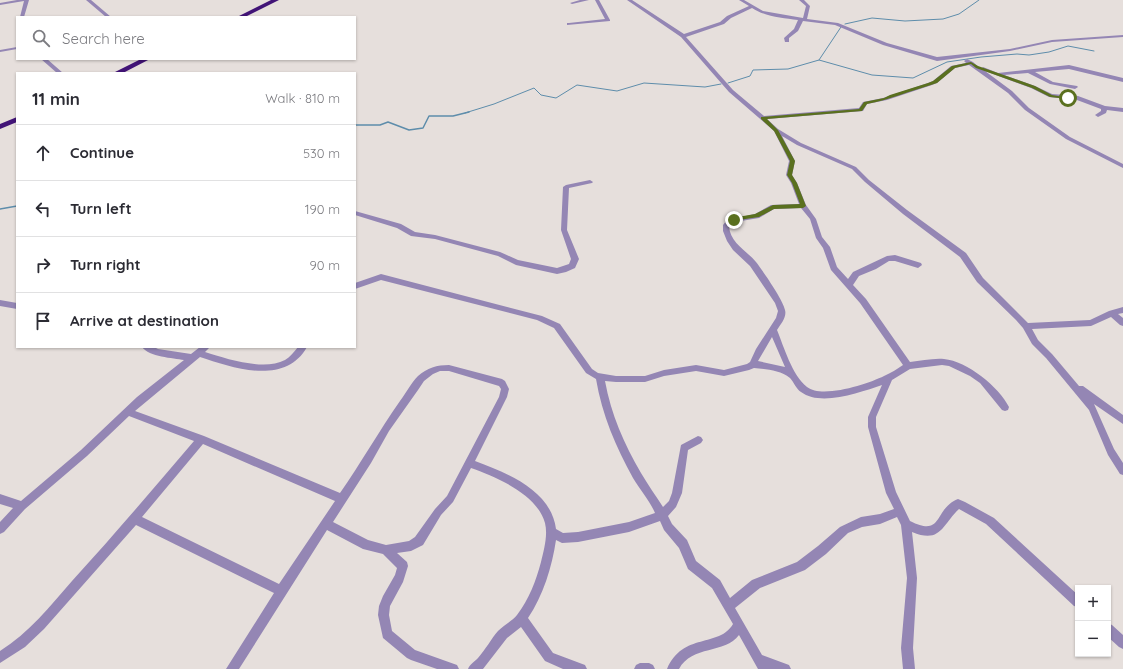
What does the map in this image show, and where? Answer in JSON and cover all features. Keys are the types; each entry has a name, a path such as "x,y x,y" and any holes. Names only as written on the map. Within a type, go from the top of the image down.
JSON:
{"highway":[{"path":"242,16 276,0"},
{"path":"119,72 145,60"},
{"path":"0,127 16,119"}],"street":[{"path":"0,4 10,1 26,0 22,16"},
{"path":"88,0 108,16"},
{"path":"572,3 587,0"},
{"path":"569,24 608,20 597,0"},
{"path":"630,0 683,36 706,60 724,84 776,130 799,144 854,168 867,182 888,196 905,212 963,255 980,280 1010,308 1026,326 1035,342 1092,408 1123,472"},
{"path":"741,0 751,7 773,15 836,24 885,44 937,59 1010,50 1052,41 1123,36"},
{"path":"787,41 786,38 796,30 803,19 808,6 801,0"},
{"path":"683,36 722,23 729,17 751,7"},
{"path":"0,51 16,48"},
{"path":"961,57 977,67 1027,108 1071,141 1123,166"},
{"path":"45,60 59,72"},
{"path":"763,118 861,110 865,103 885,99 930,84 935,82 953,67 971,63"},
{"path":"977,67 1033,87 1052,96 1083,99 1104,108 1123,110"},
{"path":"997,74 1028,70 1072,68 1123,80"},
{"path":"1028,70 1052,83 1075,87"},
{"path":"1098,115 1104,112 1104,108"},
{"path":"776,130 792,161 789,175 794,183 803,206 813,219 819,238 826,247 834,268 863,301 908,366"},
{"path":"356,213 399,226 413,234 435,237 500,254 516,262 557,271 572,266 575,259 564,230 566,187 590,182"},
{"path":"356,286 381,278 539,318 557,326 589,370 600,377 645,379 664,373 696,368 724,373 742,369 753,364 782,311 778,302 753,264 736,248 730,239 726,231 726,225 729,222 757,216 773,207 803,206"},
{"path":"849,285 852,278 856,274 887,259 896,258 918,265"},
{"path":"0,303 16,306"},
{"path":"1026,326 1091,323 1112,312 1123,310"},
{"path":"1112,312 1123,323"},
{"path":"773,329 792,375 804,391 817,394 862,389 889,378 908,366 942,362 950,363 973,374 983,381 1005,407"},
{"path":"148,348 157,352 195,355 230,364 265,367 283,365 302,348"},
{"path":"0,529 22,506 84,453 140,400 205,348"},
{"path":"753,364 782,370 792,375"},
{"path":"232,669 281,591 326,523 343,499 368,460 386,428 421,379 430,372 440,368 449,368 502,383 505,389 503,397 469,463 450,499 438,512 419,541 411,546 386,550 367,545 334,529 326,523"},
{"path":"600,377 602,391 622,448 659,510 661,516 668,527 683,544 692,565 716,584 761,664 785,669"},
{"path":"889,378 872,417 872,427 891,493 906,524 912,578 907,648 909,669"},
{"path":"1071,382 1123,420"},
{"path":"128,412 201,439 343,499"},
{"path":"0,657 12,651 34,631 135,519 201,439"},
{"path":"551,532 562,538 578,537 630,527 661,516 673,504 677,493 684,448 698,440"},
{"path":"469,463 524,489 547,514 551,532 550,548 541,580 521,618 504,633 482,662 474,669"},
{"path":"0,499 22,506"},
{"path":"906,524 918,531 930,533 935,530 954,506 962,505 990,521 1075,599"},
{"path":"728,606 756,584 801,566 822,550 844,530 862,522 880,519 900,511"},
{"path":"135,519 281,591"},
{"path":"386,550 402,566 402,575 388,598 383,612 387,634 411,654 454,669"},
{"path":"521,618 549,657 556,661 581,669"},
{"path":"673,669 680,658 693,649 730,637 738,625"},
{"path":"1111,633 1123,643"},
{"path":"640,669 649,669"}],"waterway":[{"path":"845,24 872,18 905,21 943,19 959,14 979,0"},
{"path":"819,60 841,27"},
{"path":"819,60 872,75 913,78 947,62 981,57 1017,54 1029,55 1049,52 1068,46 1094,51"},
{"path":"728,83 750,76 753,70 788,69 819,60"},
{"path":"465,113 494,104 534,88 541,95 556,98 577,85 617,91 644,83 705,87 721,84"},
{"path":"465,113 469,112"},
{"path":"356,125 380,125 388,122 409,130 423,128 429,116 453,116 465,113"},
{"path":"0,209 16,206"}],"route":[{"path":"734,220 757,216 773,207 803,206 794,183 789,175 792,161 785,149 783,140 776,130 763,118 771,116 795,116 861,110 863,109 865,103 889,98 891,96 930,84 935,82 953,67 971,63 977,67 1033,87 1054,97 1068,98"}]}
